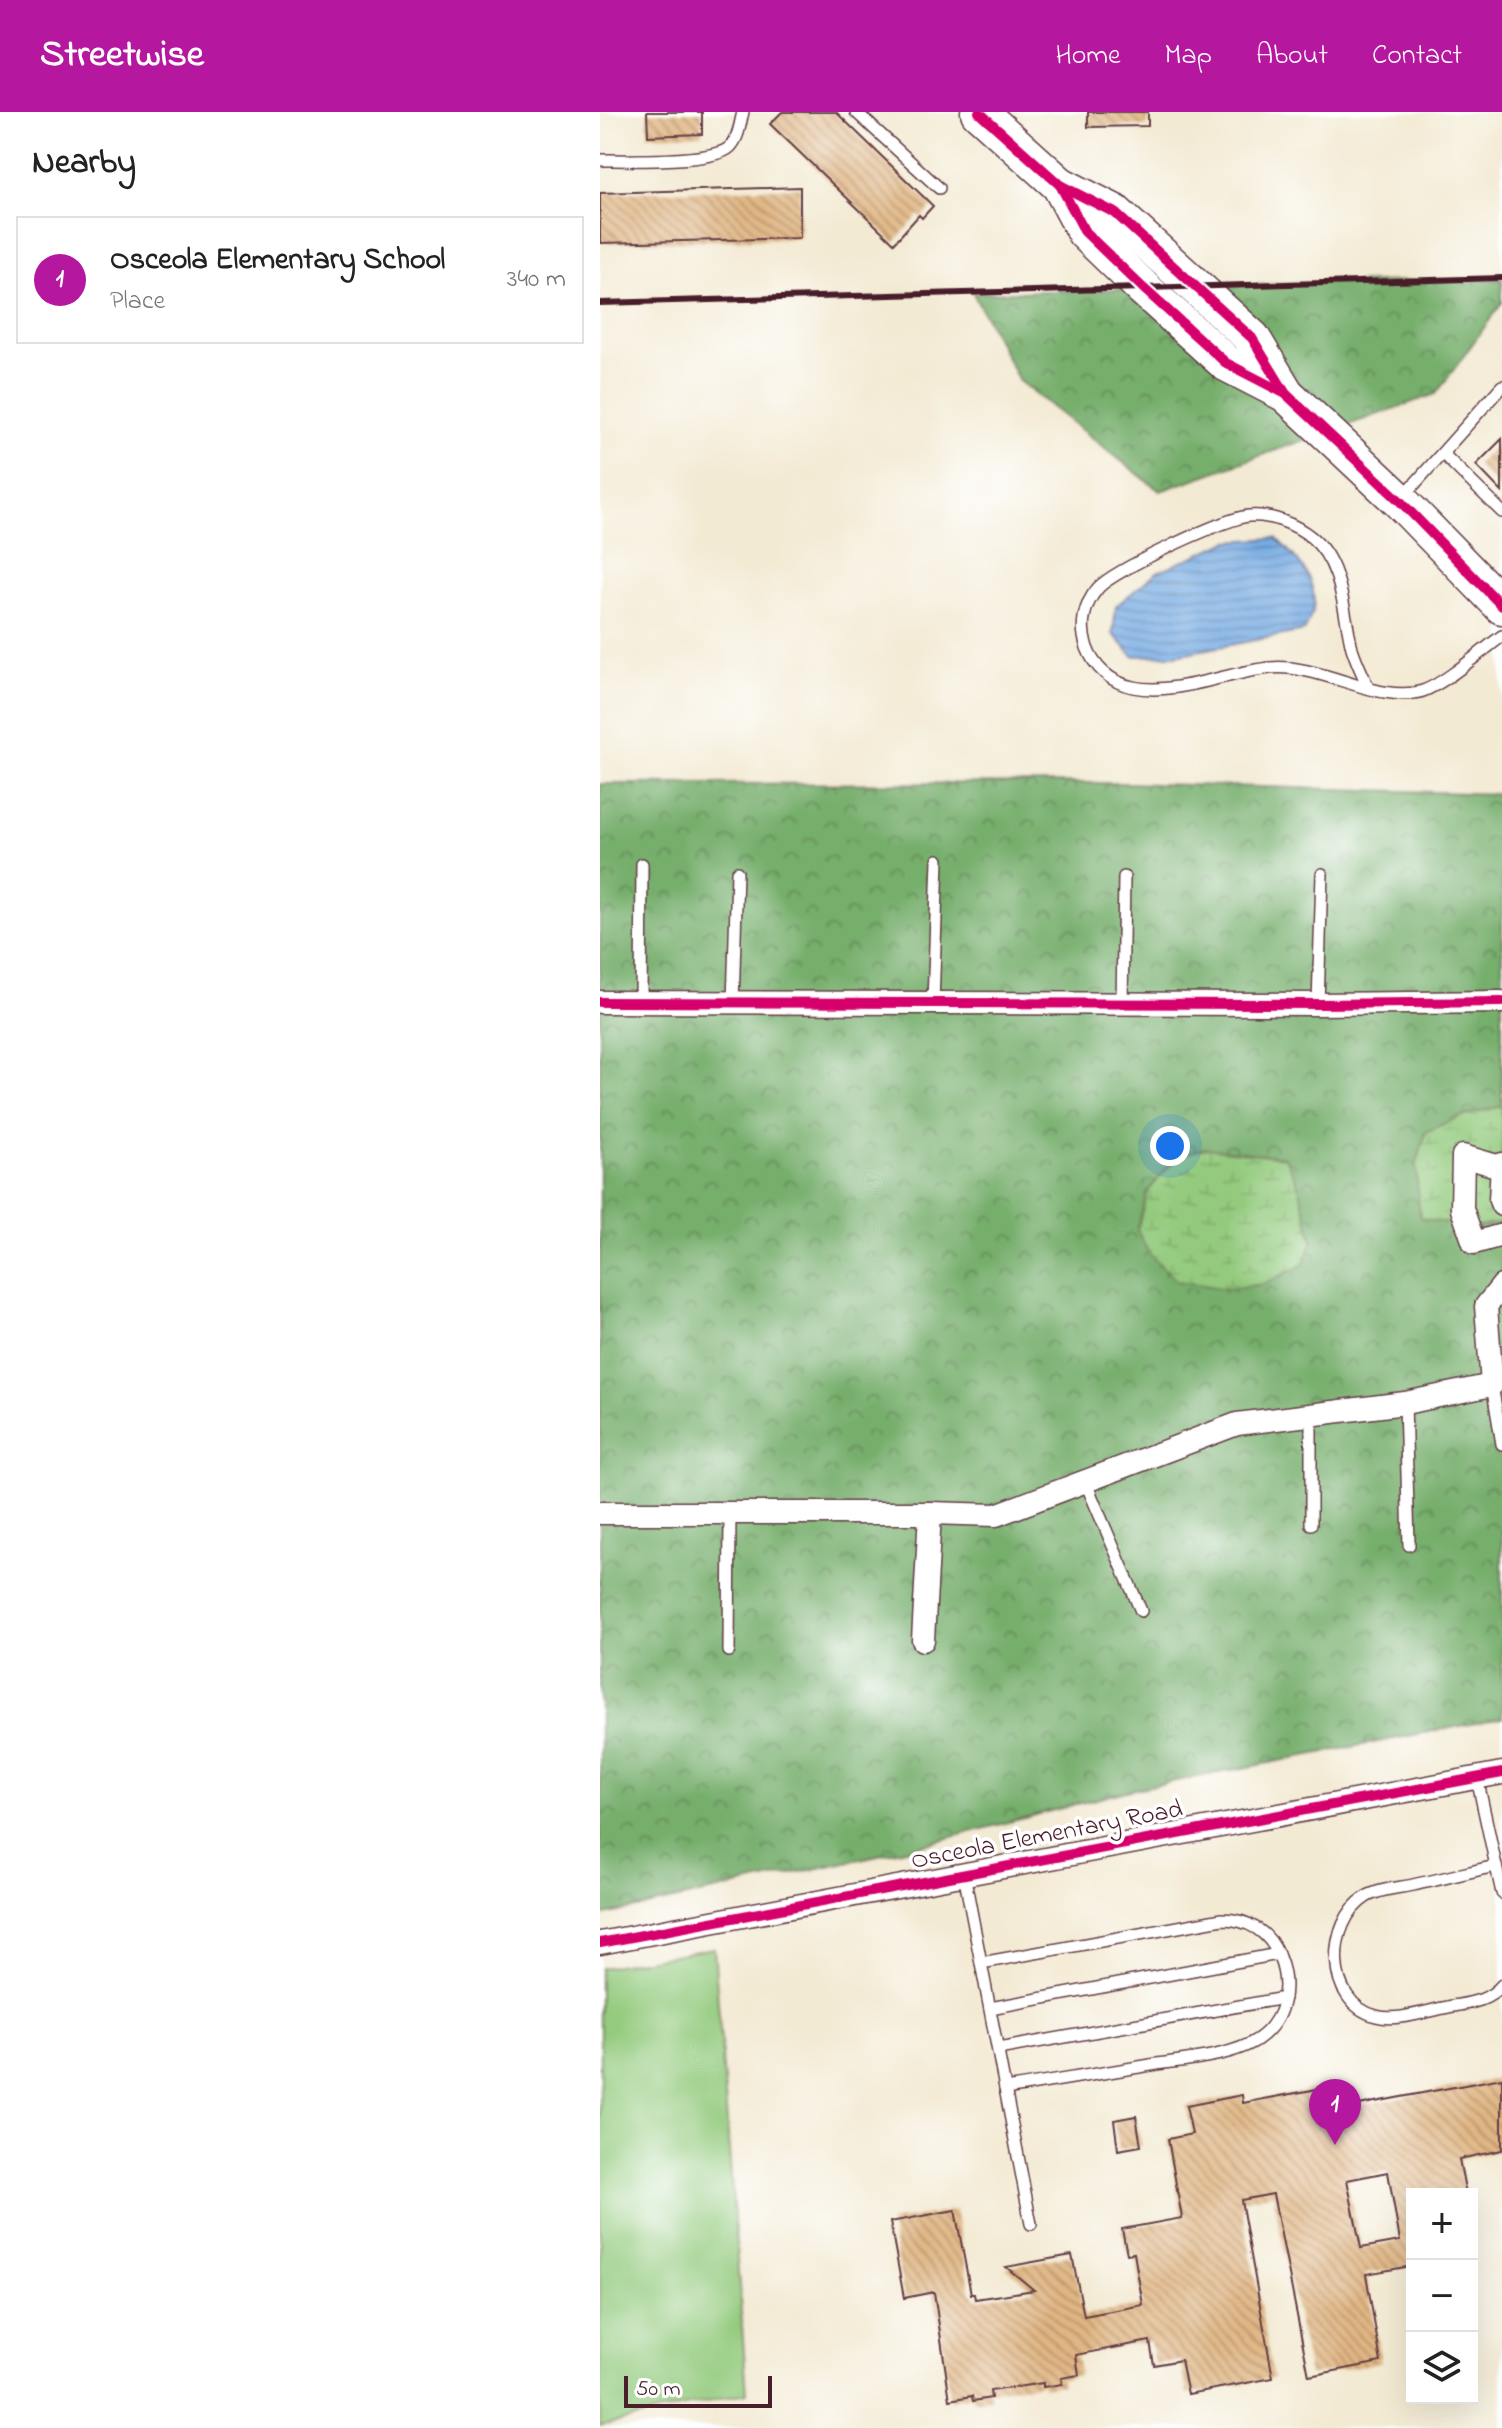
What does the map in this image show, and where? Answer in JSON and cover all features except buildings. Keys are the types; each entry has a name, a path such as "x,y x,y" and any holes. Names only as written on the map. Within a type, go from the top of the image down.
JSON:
{"highway":[{"path":"979,112 1060,185 1115,213 1252,338 1286,394 1400,501 1502,606"}],"street":[{"path":"600,1002 1502,1002"},
{"path":"1502,1205 1501,1165 1463,1156 1462,1209 1474,1243 1502,1235"},
{"path":"600,1513 996,1515 1237,1424 1405,1403 1492,1385 1495,1322 1486,1306 1502,1286"},
{"path":"923,1640 930,1513"},
{"name":"Osceola Elementary Road","path":"600,1943 1502,1773"}],"lane":[{"path":"600,160 712,157 730,147 740,128 743,112"},
{"path":"856,112 939,188"},
{"path":"1400,501 1502,386"},
{"path":"1443,454 1502,512"},
{"path":"1368,687 1353,650 1336,576 1325,553 1303,531 1272,518 1252,516 1231,519 1126,569 1098,588 1086,610 1082,628 1086,649 1096,665 1113,679 1133,687 1188,684 1247,670 1281,667 1323,673 1385,693 1410,694 1427,690 1502,636"},
{"path":"933,1003 938,860"},
{"path":"641,1001 642,864"},
{"path":"733,1003 737,872"},
{"path":"1318,1004 1322,874"},
{"path":"1122,1004 1124,877"},
{"path":"1492,1385 1502,1444"},
{"path":"1405,1403 1409,1545"},
{"path":"1311,1416 1311,1524"},
{"path":"1085,1481 1141,1611"},
{"path":"729,1651 730,1513"},
{"path":"1477,1778 1502,1893"},
{"path":"1496,1866 1369,1895 1349,1912 1340,1928 1336,1945 1343,1986 1352,2002 1367,2013 1384,2017 1483,2001 1502,1985"},
{"path":"964,1874 1031,2224"},
{"path":"981,1963 1222,1919 1240,1920 1257,1927 1275,1947 1286,1986 1277,2020 1250,2044 1212,2055 1005,2089"},
{"path":"990,2008 1278,1954"},
{"path":"998,2049 1284,1998"}],"green space":[{"path":"1502,279 1502,303 1436,394 1339,428 1210,286"},
{"path":"1129,289 1278,401 1316,436 1160,491 1019,381 973,293"},
{"path":"1124,783 1502,794 1502,1106 1456,1118 1470,1228 1502,1223 1502,1718 1134,1789 910,1848 600,1916 600,784","holes":["1205,1149 1285,1157 1299,1187 1312,1241 1303,1264 1264,1284 1178,1156"]},
{"path":"1502,1106 1502,1223 1470,1228 1420,1218 1416,1167 1426,1132 1456,1118"},
{"path":"1205,1148 1285,1157 1299,1187 1313,1241 1303,1265 1264,1284 1228,1289 1177,1281 1149,1254 1137,1230 1148,1191 1178,1156"},
{"path":"714,1948 747,2393 600,2426 600,1968"}],"water":[{"path":"1276,538 1297,560 1312,586 1314,606 1304,631 1176,655 1133,656 1113,634 1116,606 1157,572 1229,541"}],"railway":[{"path":"600,303 1502,278"}],"cycle path":[{"path":"979,112 1060,185 1115,213 1252,338 1286,394 1400,501 1502,606"},
{"path":"1060,185 1085,232 1143,288 1226,363 1286,394"},
{"path":"600,1002 1502,1002"},
{"path":"600,1943 1502,1773"}],"place":[{"name":"Osceola Elementary School","path":"1335,2145"}]}
